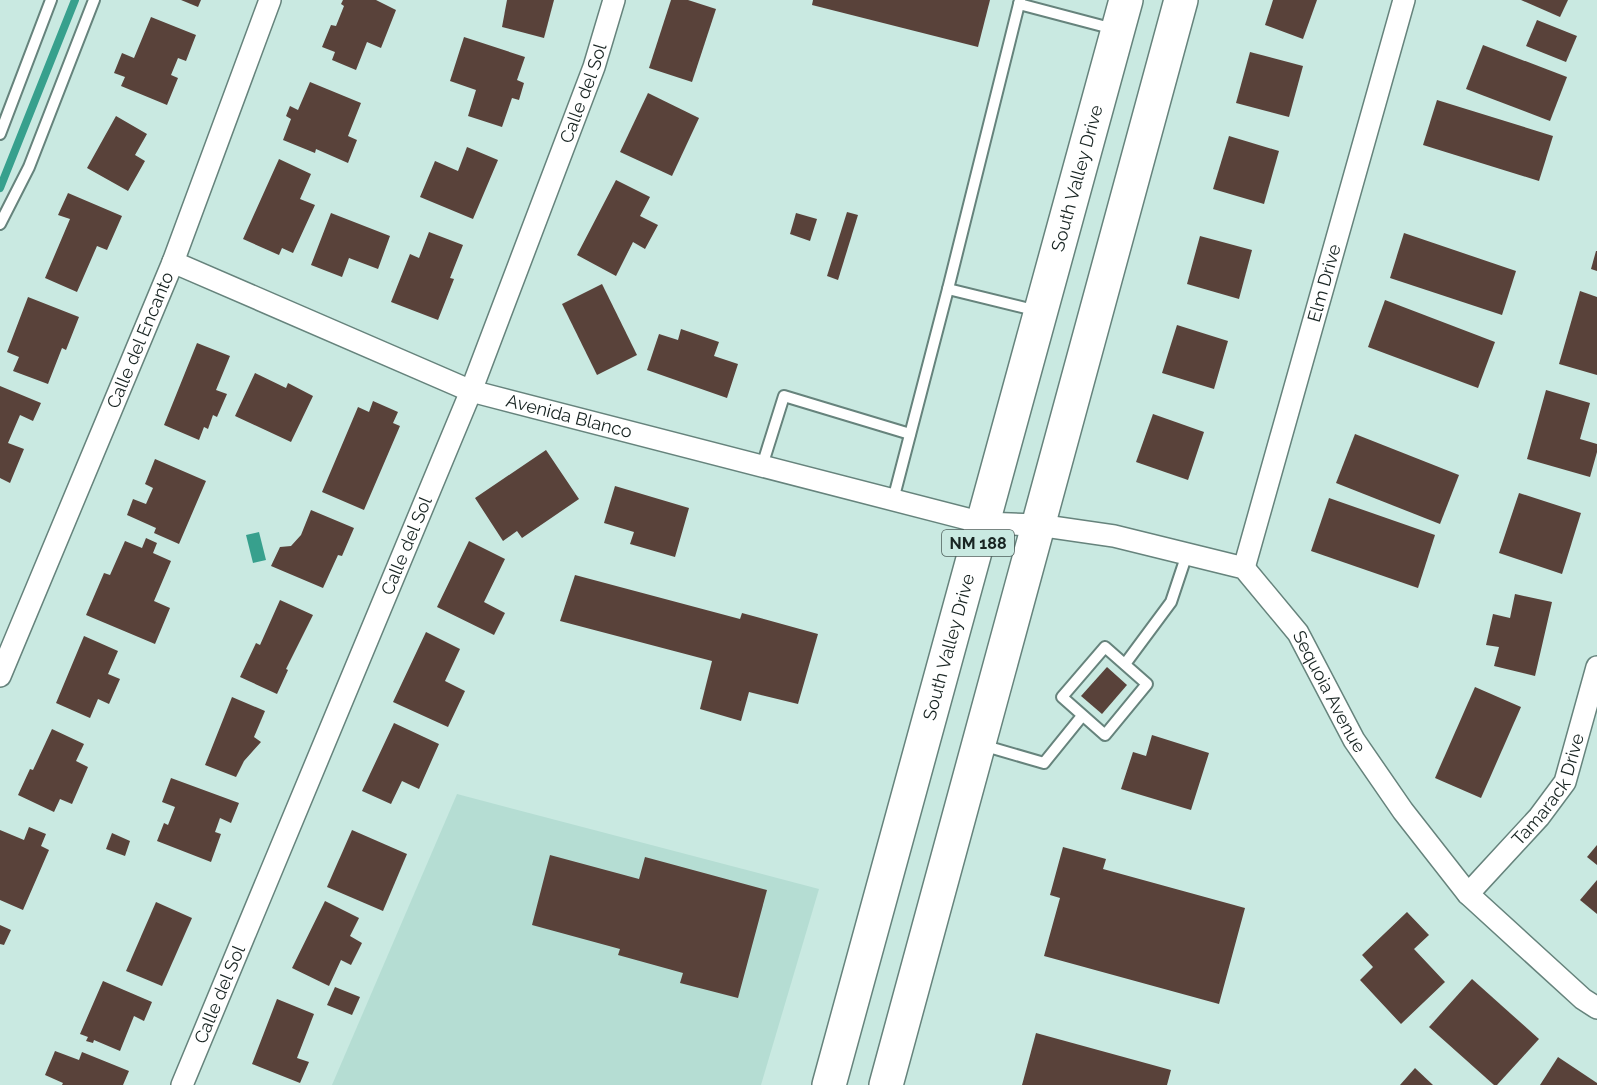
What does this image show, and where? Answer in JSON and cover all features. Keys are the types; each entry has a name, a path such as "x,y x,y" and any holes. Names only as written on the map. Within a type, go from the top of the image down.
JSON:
{"main road":[{"name":"NM 188","path":"885,1085 1181,0"},
{"name":"South Valley Drive","path":"829,1085 1122,15"}],"street":[{"name":"Calle del Encanto","path":"0,676 173,262 270,0"},
{"name":"Calle del Sol","path":"182,1085 471,391 594,67 614,0"},
{"name":"Elm Drive","path":"1244,568 1404,0"},
{"name":"Avenida Blanco","path":"173,262 471,391 983,523"},
{"path":"983,523 1038,525 1114,537 1244,568"},
{"name":"Sequoia Avenue","path":"1244,568 1298,633 1354,740 1403,811 1468,894 1583,999 1597,1008"},
{"name":"Tamarack Drive","path":"1468,894 1539,818 1565,782 1597,667"}],"lane":[{"path":"0,134 51,0"},
{"path":"0,224 29,167 94,0"},
{"path":"893,500 1020,2 1122,15"},
{"path":"948,289 1041,312"},
{"path":"762,466 784,396 910,434"},
{"path":"1125,664 1171,602 1187,554"},
{"path":"1105,647 1148,684 1105,735 1082,716 1062,697 1105,647"},
{"path":"979,744 1044,763 1082,716"}],"shaded area":[{"path":"259,532 266,560 253,563 246,535"},
{"path":"457,794 819,889 761,1085 332,1085"}],"building":[{"path":"181,0 201,0 198,7"},
{"path":"343,0 376,0 396,10 381,48 367,42 356,70 332,60 335,52 322,47 331,25 336,26 344,6 341,4"},
{"path":"507,0 554,0 544,38 502,27"},
{"path":"671,0 688,0 716,9 692,82 649,68"},
{"path":"813,0 990,0 978,47 812,5"},
{"path":"1273,0 1317,0 1303,39 1265,25"},
{"path":"1521,0 1568,0 1560,17"},
{"path":"151,17 196,35 186,61 178,58 171,75 178,78 167,105 121,86 125,77 114,73 122,53 134,58"},
{"path":"1537,20 1577,36 1566,62 1526,46"},
{"path":"464,37 525,57 517,80 524,83 519,100 512,98 502,127 468,116 476,90 450,81"},
{"path":"1483,45 1567,77 1550,121 1466,89"},
{"path":"1250,52 1303,66 1289,117 1236,103"},
{"path":"310,82 361,103 348,136 357,140 348,163 316,149 315,153 283,140 291,119 286,116 290,106 298,110"},
{"path":"648,93 699,118 672,176 620,152"},
{"path":"1437,100 1553,136 1539,181 1423,145"},
{"path":"116,116 147,134 135,155 145,161 128,191 87,168"},
{"path":"1229,136 1279,151 1264,204 1213,189"},
{"path":"467,147 498,160 473,219 420,197 435,161 458,171"},
{"path":"279,159 311,174 300,199 315,205 293,253 282,248 279,255 243,239"},
{"path":"616,180 650,197 640,216 658,225 645,249 633,242 616,276 577,255"},
{"path":"68,193 122,216 107,250 97,246 77,292 45,278 70,219 58,215"},
{"path":"847,212 858,215 838,280 827,276"},
{"path":"331,213 390,236 378,269 349,258 342,277 311,265"},
{"path":"796,213 817,219 810,241 790,234"},
{"path":"429,232 463,245 450,278 454,279 438,320 391,302 410,254 419,258"},
{"path":"1404,233 1516,271 1502,315 1390,278"},
{"path":"1200,236 1252,250 1239,299 1187,284"},
{"path":"1597,251 1597,271 1591,269"},
{"path":"602,284 637,355 597,375 562,304"},
{"path":"1580,291 1597,297 1597,375 1559,364"},
{"path":"28,297 79,317 66,350 62,348 48,384 13,371 19,357 7,352"},
{"path":"1385,300 1495,342 1478,388 1368,347"},
{"path":"1177,325 1228,341 1214,389 1162,373"},
{"path":"681,329 719,342 714,356 738,364 727,398 647,370 659,334 678,340"},
{"path":"197,343 230,356 216,390 227,394 217,417 213,415 208,429 204,427 199,440 164,425"},
{"path":"255,373 286,388 288,383 313,396 291,442 235,416"},
{"path":"0,386 41,403 33,421 20,415 8,443 24,449 10,483 0,478"},
{"path":"1546,390 1590,403 1580,439 1597,444 1590,477 1527,459"},
{"path":"373,401 398,412 393,423 400,426 364,510 322,492 358,407 369,412"},
{"path":"1153,414 1204,432 1188,480 1136,462"},
{"path":"1355,434 1459,475 1440,524 1336,483"},
{"path":"546,450 579,499 522,538 517,531 503,541 475,498"},
{"path":"155,459 206,481 179,544 154,533 156,528 127,515 133,499 146,504 153,488 145,484"},
{"path":"615,486 689,508 675,557 630,544 634,532 604,523"},
{"path":"1519,493 1581,513 1562,574 1499,553"},
{"path":"1329,498 1435,535 1418,588 1311,551"},
{"path":"311,510 354,528 342,556 338,555 323,588 271,566 280,547 291,546 301,535"},
{"path":"146,538 157,543 153,553 171,561 154,601 170,608 155,644 86,615 104,573 110,575 125,541 142,548"},
{"path":"469,541 505,559 484,602 505,613 494,635 437,607"},
{"path":"575,575 740,619 742,613 818,634 798,704 749,692 741,721 700,709 712,661 560,621"},
{"path":"1515,594 1552,602 1535,676 1494,666 1499,647 1486,645 1493,614 1510,618"},
{"path":"280,600 313,615 286,669 288,670 277,694 240,677 256,643 260,645"},
{"path":"426,632 460,649 445,681 465,691 448,727 393,702"},
{"path":"84,636 118,651 108,674 120,679 109,704 98,699 90,718 56,703"},
{"path":"1107,667 1127,685 1102,714 1081,696"},
{"path":"1475,687 1521,707 1481,798 1435,778"},
{"path":"232,697 265,711 254,737 261,742 244,761 236,777 205,765"},
{"path":"394,723 439,744 419,789 402,781 391,804 362,791"},
{"path":"52,729 84,744 76,761 88,767 72,804 60,799 54,812 18,795 30,769 33,770"},
{"path":"1152,735 1209,753 1191,810 1121,789 1133,752 1146,756"},
{"path":"171,778 239,803 231,823 220,818 215,832 221,834 211,862 157,841 164,823 168,825 175,807 162,802"},
{"path":"29,827 46,834 41,846 49,850 23,910 0,900 0,830 24,840"},
{"path":"352,830 407,854 383,911 327,887"},
{"path":"112,833 130,841 125,856 106,849"},
{"path":"1597,845 1597,865 1587,857"},
{"path":"1063,847 1106,859 1103,869 1245,908 1219,1004 1044,956 1060,898 1050,895"},
{"path":"550,855 639,879 645,857 767,890 738,998 680,983 683,973 618,955 620,949 532,925"},
{"path":"1597,880 1597,914 1580,900"},
{"path":"325,901 359,918 350,936 362,943 351,965 341,960 329,986 292,968"},
{"path":"156,902 192,918 162,986 126,971"},
{"path":"1407,912 1429,935 1414,949 1445,982 1401,1024 1360,980 1373,967 1362,955"},
{"path":"0,925 11,930 4,945 0,944"},
{"path":"1472,979 1539,1039 1497,1085 1494,1085 1429,1027"},
{"path":"103,981 152,1002 144,1021 134,1016 120,1051 94,1040 93,1043 86,1041 88,1037 80,1034"},
{"path":"335,987 360,997 352,1015 327,1005"},
{"path":"277,999 314,1014 297,1058 309,1062 300,1083 252,1064"},
{"path":"1036,1033 1171,1070 1167,1085 1022,1085"},
{"path":"55,1051 79,1060 82,1052 129,1071 123,1085 62,1085 63,1083 45,1075"},
{"path":"1558,1057 1597,1083 1597,1085 1540,1085"},
{"path":"1415,1068 1433,1085 1400,1085"}],"waterway":[{"path":"0,188 75,0"}]}
